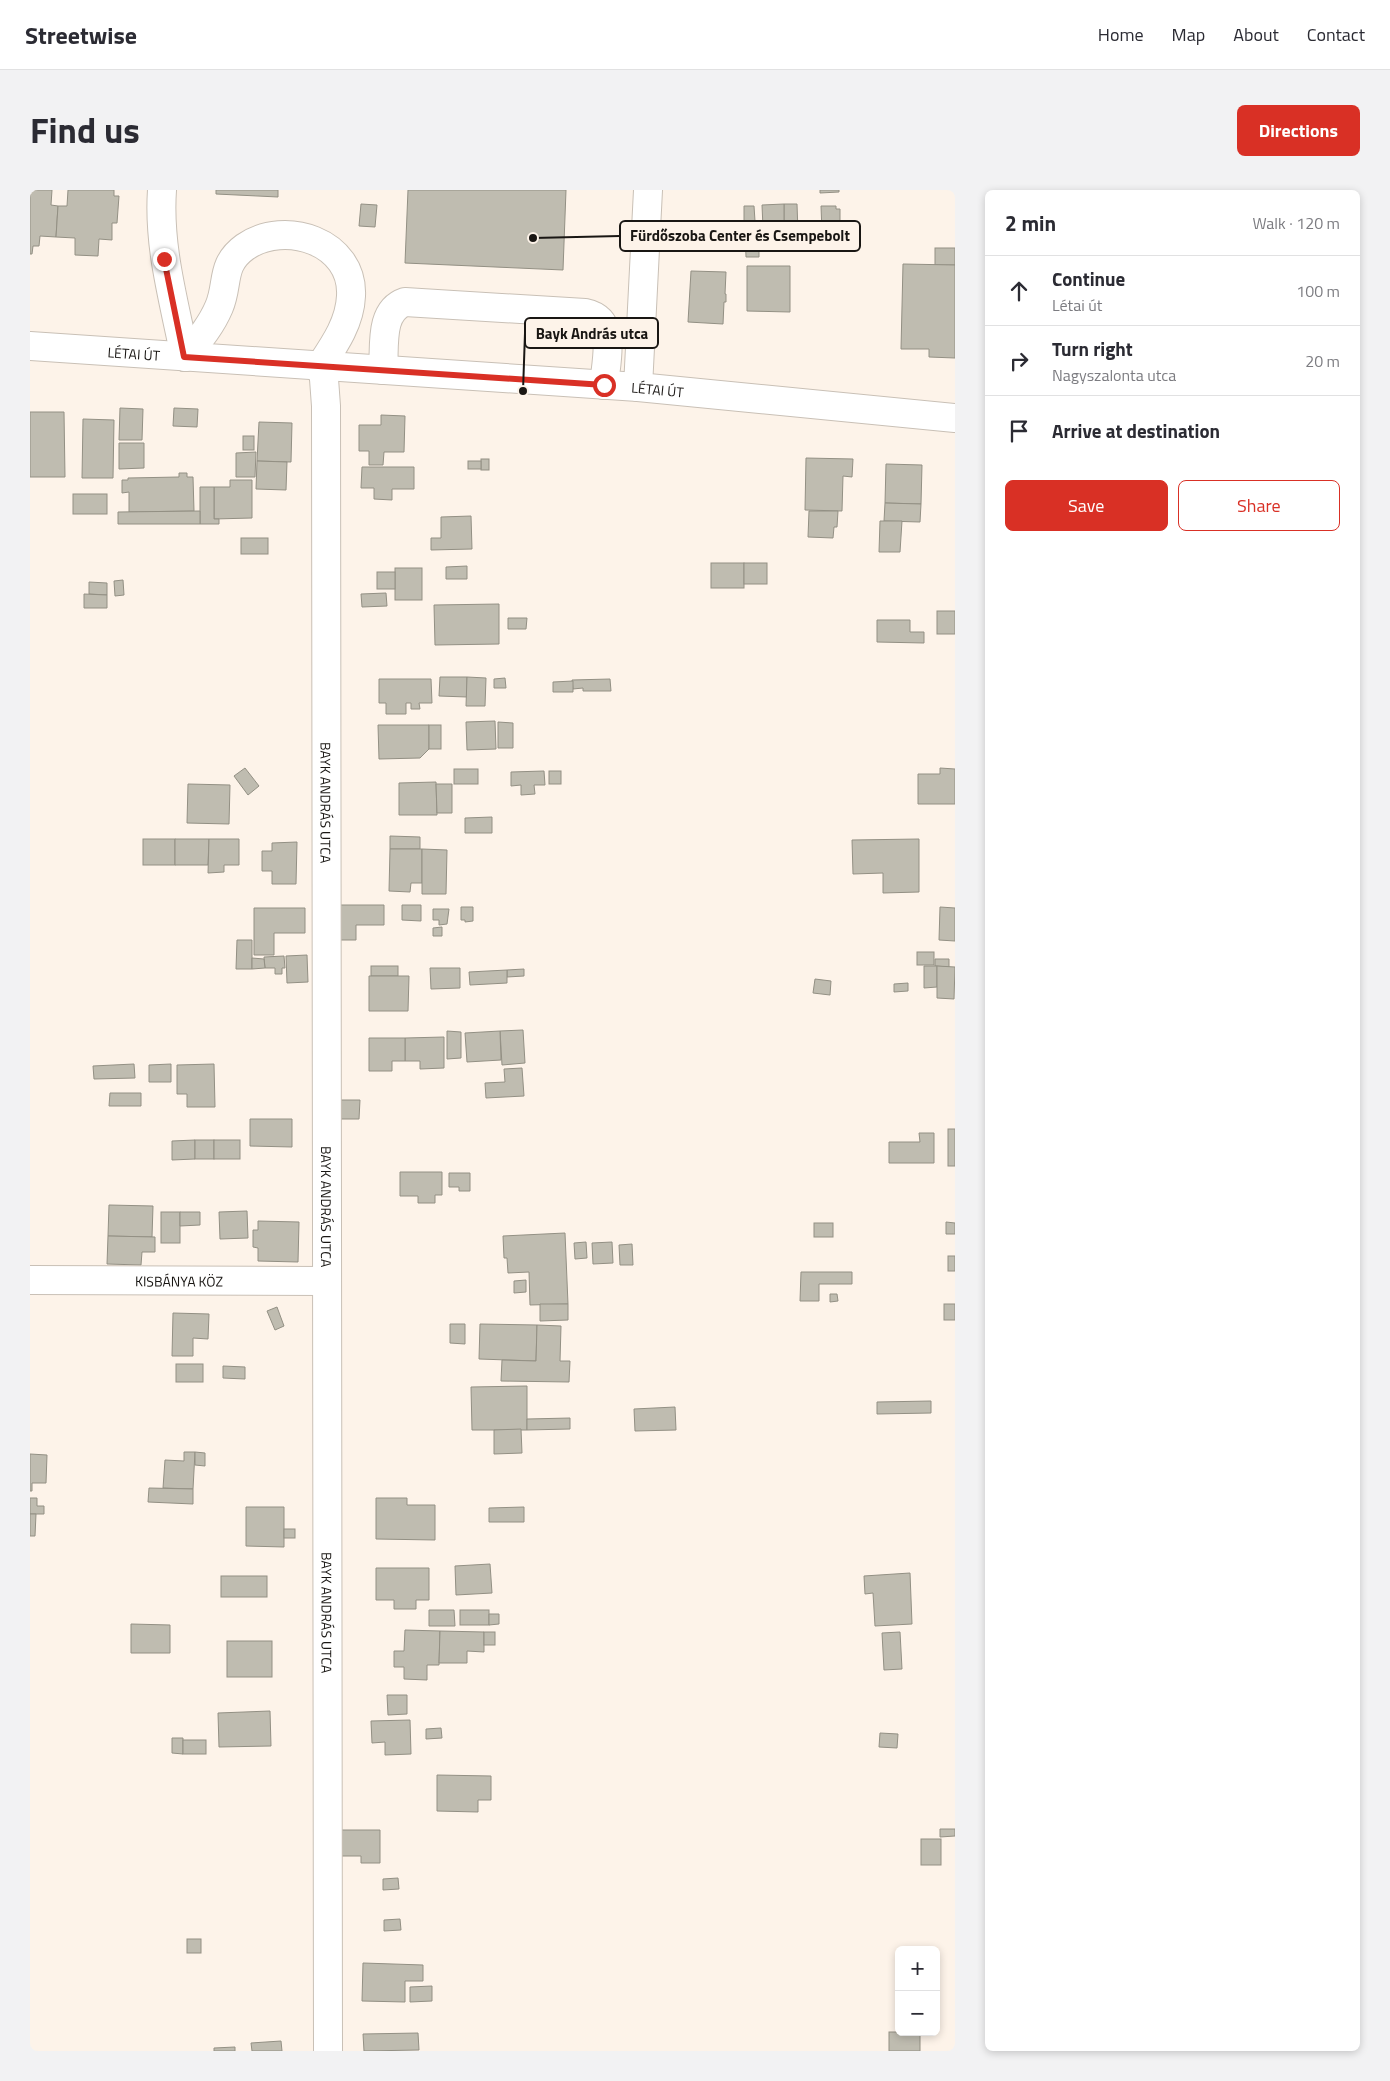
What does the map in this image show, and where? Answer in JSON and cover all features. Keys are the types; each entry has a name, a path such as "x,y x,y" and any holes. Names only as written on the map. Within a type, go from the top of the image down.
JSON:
{"street":[{"path":"162,190 160,214 164,259 184,357"},
{"path":"638,387 648,190"},
{"path":"184,357 215,316 221,304 227,270 237,254 254,241 286,234 316,240 335,254 348,273 352,294 350,306 340,334 321,365"},
{"path":"383,370 386,320 391,310 405,302 585,313 598,317 607,330 604,385"},
{"name":"LÉTAI ÚT","path":"30,346 638,387 955,418"},
{"name":"BAYK ANDRÁS UTCA","path":"321,365 326,406 328,2051"},
{"name":"KISBÁNYA KÖZ","path":"30,1280 327,1281"}],"building":[{"path":"30,190 52,190 51,205 58,206 56,237 40,236 39,246 33,246 32,254 30,254"},
{"path":"68,190 114,190 114,196 119,196 117,223 112,223 112,240 99,239 98,256 75,255 75,238 56,237 58,206 67,206"},
{"path":"216,190 278,190 278,197 216,194"},
{"path":"408,190 566,190 563,270 405,263"},
{"path":"820,190 839,190 839,192 820,193"},
{"path":"361,204 377,205 375,227 359,226"},
{"path":"784,204 797,204 798,232 784,233"},
{"path":"784,204 784,227 763,228 762,205"},
{"path":"744,206 754,206 755,221 744,221"},
{"path":"821,206 836,206 836,209 840,209 840,221 837,222 837,231 822,232"},
{"path":"745,231 759,231 759,257 746,257"},
{"path":"935,248 955,248 955,265 935,265"},
{"path":"903,264 955,265 955,358 929,357 929,349 901,349"},
{"path":"747,266 790,266 790,312 747,311"},
{"path":"691,271 726,272 726,302 724,302 723,324 688,322"},
{"path":"120,408 143,409 142,440 119,440"},
{"path":"174,408 198,409 197,427 173,426"},
{"path":"30,412 64,412 65,477 30,477"},
{"path":"381,415 405,416 404,452 384,452 383,465 369,465 369,451 359,451 359,425 381,425"},
{"path":"83,419 114,420 113,478 82,478"},
{"path":"259,422 292,423 291,462 257,461"},
{"path":"243,436 254,436 254,450 243,450"},
{"path":"119,443 144,443 144,468 119,469"},
{"path":"256,452 255,477 236,477 236,453"},
{"path":"806,458 853,459 852,477 843,476 842,511 805,510"},
{"path":"481,459 489,459 489,470 481,470"},
{"path":"257,461 287,462 286,490 256,489"},
{"path":"468,461 481,461 481,469 468,469"},
{"path":"886,464 922,465 921,504 885,503"},
{"path":"362,467 414,467 414,489 392,489 392,500 374,499 374,488 361,488"},
{"path":"179,473 187,473 187,477 193,477 194,511 129,512 129,492 122,493 122,480 128,480 128,478 179,477"},
{"path":"230,480 252,480 252,518 214,519 214,487 230,487"},
{"path":"200,487 214,487 214,519 219,519 219,524 200,524"},
{"path":"73,494 107,494 107,514 73,514"},
{"path":"885,503 921,504 920,522 884,521"},
{"path":"200,511 200,524 118,524 118,512"},
{"path":"809,511 838,511 837,527 834,527 833,538 808,537"},
{"path":"471,516 472,549 431,550 431,538 441,538 441,517"},
{"path":"880,521 902,521 900,552 879,552"},
{"path":"241,538 268,538 268,554 241,554"},
{"path":"711,563 744,563 744,588 711,588"},
{"path":"744,563 767,563 767,584 744,584"},
{"path":"467,566 467,579 446,579 446,567"},
{"path":"395,568 422,568 422,600 395,600"},
{"path":"377,572 395,572 395,589 377,589"},
{"path":"123,580 124,595 115,596 114,581"},
{"path":"89,582 107,583 107,595 89,594"},
{"path":"386,593 387,606 362,607 361,594"},
{"path":"84,594 107,595 107,608 84,608"},
{"path":"499,604 499,644 435,645 434,605"},
{"path":"937,611 955,611 955,634 937,634"},
{"path":"508,618 527,618 526,629 508,629"},
{"path":"877,620 910,620 910,632 924,632 924,643 877,642"},
{"path":"440,677 467,677 467,697 439,696"},
{"path":"467,677 486,678 485,706 466,706"},
{"path":"505,678 506,688 494,688 494,679"},
{"path":"379,679 431,679 432,703 419,703 420,709 411,709 411,703 406,703 406,714 386,714 386,703 379,703"},
{"path":"610,679 611,691 583,691 583,688 573,689 572,680"},
{"path":"573,681 573,692 553,692 553,682"},
{"path":"495,721 496,749 467,750 466,722"},
{"path":"498,722 513,723 513,748 498,748"},
{"path":"378,725 429,725 429,749 420,758 379,759"},
{"path":"429,725 441,725 441,749 429,749"},
{"path":"245,768 259,786 248,795 234,776"},
{"path":"940,768 955,769 955,804 918,804 918,774 940,774"},
{"path":"454,769 478,769 478,784 454,784"},
{"path":"544,771 545,785 534,785 535,794 521,795 521,785 511,786 511,772"},
{"path":"549,771 561,771 561,784 549,784"},
{"path":"436,782 437,815 399,815 399,783"},
{"path":"188,784 230,785 229,824 187,823"},
{"path":"436,784 452,784 452,813 437,813"},
{"path":"492,817 492,833 465,833 465,818"},
{"path":"390,836 420,837 420,849 390,849"},
{"path":"143,839 175,839 175,865 143,865"},
{"path":"175,839 209,839 208,865 175,865"},
{"path":"209,839 239,839 239,865 224,865 224,872 208,873"},
{"path":"919,839 919,892 883,893 883,873 853,874 852,840"},
{"path":"297,842 296,884 272,884 272,871 262,871 262,851 272,851 272,843"},
{"path":"390,849 422,849 422,883 411,883 410,892 389,891"},
{"path":"422,849 447,850 446,894 422,894"},
{"path":"338,905 384,905 384,925 356,925 356,940 338,940"},
{"path":"402,905 421,905 421,921 402,920"},
{"path":"461,907 473,907 473,921 465,922 465,920 461,920"},
{"path":"940,907 955,908 955,941 939,940"},
{"path":"254,908 305,908 305,933 274,933 274,955 254,955"},
{"path":"433,909 449,909 447,924 439,925 439,920 433,920"},
{"path":"442,927 442,936 433,936 433,928"},
{"path":"237,940 252,940 252,969 236,969"},
{"path":"917,952 934,952 934,965 917,965"},
{"path":"307,955 308,982 287,983 286,956"},
{"path":"284,956 285,968 282,968 282,974 275,974 275,968 265,968 264,957"},
{"path":"252,958 264,959 265,968 252,969"},
{"path":"935,959 949,959 949,967 935,966"},
{"path":"371,966 398,966 398,976 371,976"},
{"path":"924,966 937,966 937,987 924,988"},
{"path":"937,966 955,967 954,999 937,998"},
{"path":"430,968 460,968 460,988 431,989"},
{"path":"524,969 524,976 507,977 507,970"},
{"path":"507,970 507,983 470,985 469,972"},
{"path":"369,976 409,976 408,1011 369,1011"},
{"path":"815,979 831,981 830,995 813,993"},
{"path":"908,983 908,991 894,992 894,984"},
{"path":"523,1030 525,1063 502,1065 500,1031"},
{"path":"447,1031 461,1032 461,1058 447,1059"},
{"path":"500,1031 501,1060 467,1062 465,1033"},
{"path":"444,1037 444,1068 420,1069 420,1061 405,1061 405,1038"},
{"path":"369,1038 405,1038 405,1061 392,1061 392,1071 369,1071"},
{"path":"134,1064 135,1078 94,1079 93,1066"},
{"path":"171,1064 171,1082 149,1082 149,1065"},
{"path":"214,1064 215,1107 187,1107 187,1094 177,1094 177,1065"},
{"path":"522,1068 524,1096 486,1098 485,1083 505,1082 504,1069"},
{"path":"110,1093 141,1093 141,1106 109,1106"},
{"path":"339,1100 360,1100 359,1119 339,1119"},
{"path":"250,1119 292,1119 292,1147 250,1146"},
{"path":"948,1129 955,1129 955,1166 948,1166"},
{"path":"919,1133 934,1133 934,1163 889,1163 889,1142 920,1142"},
{"path":"195,1140 195,1159 172,1160 172,1141"},
{"path":"195,1140 214,1140 214,1159 195,1159"},
{"path":"214,1140 240,1140 240,1159 214,1159"},
{"path":"400,1172 442,1172 442,1195 435,1195 435,1203 418,1203 418,1196 400,1196"},
{"path":"449,1173 470,1173 470,1191 459,1191 459,1187 449,1187"},
{"path":"109,1205 153,1206 152,1237 108,1236"},
{"path":"247,1211 248,1238 220,1239 219,1212"},
{"path":"161,1212 180,1212 180,1243 161,1243"},
{"path":"180,1212 200,1212 200,1225 180,1226"},
{"path":"258,1221 299,1222 298,1262 258,1261 258,1248 253,1247 253,1230 258,1230"},
{"path":"946,1222 955,1223 955,1234 946,1234"},
{"path":"814,1223 833,1223 833,1237 814,1237"},
{"path":"565,1233 568,1304 530,1305 529,1272 508,1273 507,1258 504,1258 503,1236"},
{"path":"108,1236 155,1237 155,1252 142,1252 141,1265 107,1264"},
{"path":"586,1242 587,1258 575,1259 574,1243"},
{"path":"612,1242 613,1263 593,1264 592,1243"},
{"path":"632,1244 633,1265 620,1265 619,1245"},
{"path":"948,1256 955,1256 955,1271 948,1271"},
{"path":"801,1272 852,1272 852,1284 819,1284 819,1301 800,1301"},
{"path":"526,1280 526,1292 514,1293 514,1281"},
{"path":"830,1294 837,1294 838,1301 830,1302"},
{"path":"540,1304 568,1304 568,1320 540,1321"},
{"path":"944,1304 955,1304 955,1320 944,1320"},
{"path":"277,1307 284,1326 275,1330 267,1311"},
{"path":"173,1313 209,1314 208,1339 193,1338 193,1356 172,1356"},
{"path":"450,1324 465,1324 465,1344 450,1343"},
{"path":"480,1324 537,1325 536,1361 479,1359"},
{"path":"537,1325 561,1326 560,1361 570,1361 569,1382 501,1381 502,1360 536,1361"},
{"path":"176,1364 203,1364 203,1382 176,1382"},
{"path":"223,1366 245,1367 245,1379 223,1378"},
{"path":"527,1386 527,1430 472,1430 471,1387"},
{"path":"931,1401 931,1413 877,1414 877,1402"},
{"path":"675,1407 676,1430 635,1431 634,1409"},
{"path":"570,1418 570,1429 527,1430 527,1419"},
{"path":"521,1429 522,1453 494,1454 494,1430"},
{"path":"184,1452 195,1452 193,1489 163,1488 165,1460 184,1461"},
{"path":"195,1452 205,1453 205,1466 195,1465"},
{"path":"30,1454 47,1455 46,1483 32,1483 32,1491 30,1491"},
{"path":"149,1488 193,1489 193,1504 148,1502"},
{"path":"30,1498 37,1498 37,1506 44,1506 44,1514 30,1514"},
{"path":"376,1498 407,1498 407,1505 435,1505 435,1540 376,1539"},
{"path":"246,1507 284,1507 284,1547 246,1546"},
{"path":"524,1507 524,1522 489,1522 489,1508"},
{"path":"30,1514 36,1514 35,1536 30,1536"},
{"path":"284,1529 295,1529 295,1538 284,1538"},
{"path":"490,1564 492,1593 456,1595 455,1566"},
{"path":"376,1568 429,1568 429,1600 416,1600 416,1609 394,1609 394,1600 376,1600"},
{"path":"910,1573 912,1624 875,1626 873,1593 865,1594 864,1576"},
{"path":"221,1576 267,1576 267,1597 221,1597"},
{"path":"429,1610 454,1610 455,1626 429,1626"},
{"path":"460,1610 489,1610 489,1625 460,1625"},
{"path":"489,1614 499,1614 499,1624 489,1625"},
{"path":"131,1624 170,1625 170,1653 131,1653"},
{"path":"405,1630 440,1631 439,1665 427,1665 427,1680 404,1679 404,1667 394,1667 394,1651 404,1651"},
{"path":"440,1631 484,1632 484,1652 467,1651 467,1663 439,1663"},
{"path":"484,1632 495,1632 495,1645 484,1645"},
{"path":"900,1632 902,1669 884,1670 882,1633"},
{"path":"227,1641 272,1641 272,1677 227,1677"},
{"path":"387,1695 407,1695 407,1714 388,1715"},
{"path":"270,1711 271,1746 219,1747 218,1713"},
{"path":"410,1720 411,1754 385,1755 385,1742 372,1743 371,1721"},
{"path":"441,1728 442,1738 426,1739 426,1729"},
{"path":"880,1733 898,1734 897,1748 879,1747"},
{"path":"172,1738 183,1738 183,1754 172,1753"},
{"path":"183,1740 206,1740 206,1754 183,1754"},
{"path":"437,1775 491,1776 491,1800 478,1800 478,1812 437,1811"},
{"path":"940,1829 955,1829 955,1836 940,1837"},
{"path":"341,1830 380,1830 380,1863 361,1863 361,1856 341,1856"},
{"path":"921,1839 941,1839 941,1865 921,1865"},
{"path":"398,1878 399,1889 383,1890 383,1879"},
{"path":"400,1919 401,1930 384,1931 384,1920"},
{"path":"187,1939 201,1939 201,1953 187,1953"},
{"path":"363,1963 423,1965 423,1981 405,1981 405,2002 362,2001"},
{"path":"432,1986 432,2001 410,2002 410,1987"},
{"path":"889,2032 895,2032 895,2036 920,2036 920,2051 889,2051"},
{"path":"418,2033 419,2050 364,2051 363,2034"},
{"path":"281,2041 282,2051 252,2051 251,2043"},
{"path":"235,2047 235,2051 214,2051 214,2048"}],"place":[{"name":"Fürdőszoba Center és Csempebolt","path":"533,238"},
{"name":"Bayk András utca","path":"523,391"}],"route":[{"path":"164,259 174,299 184,357 604,385"}]}
